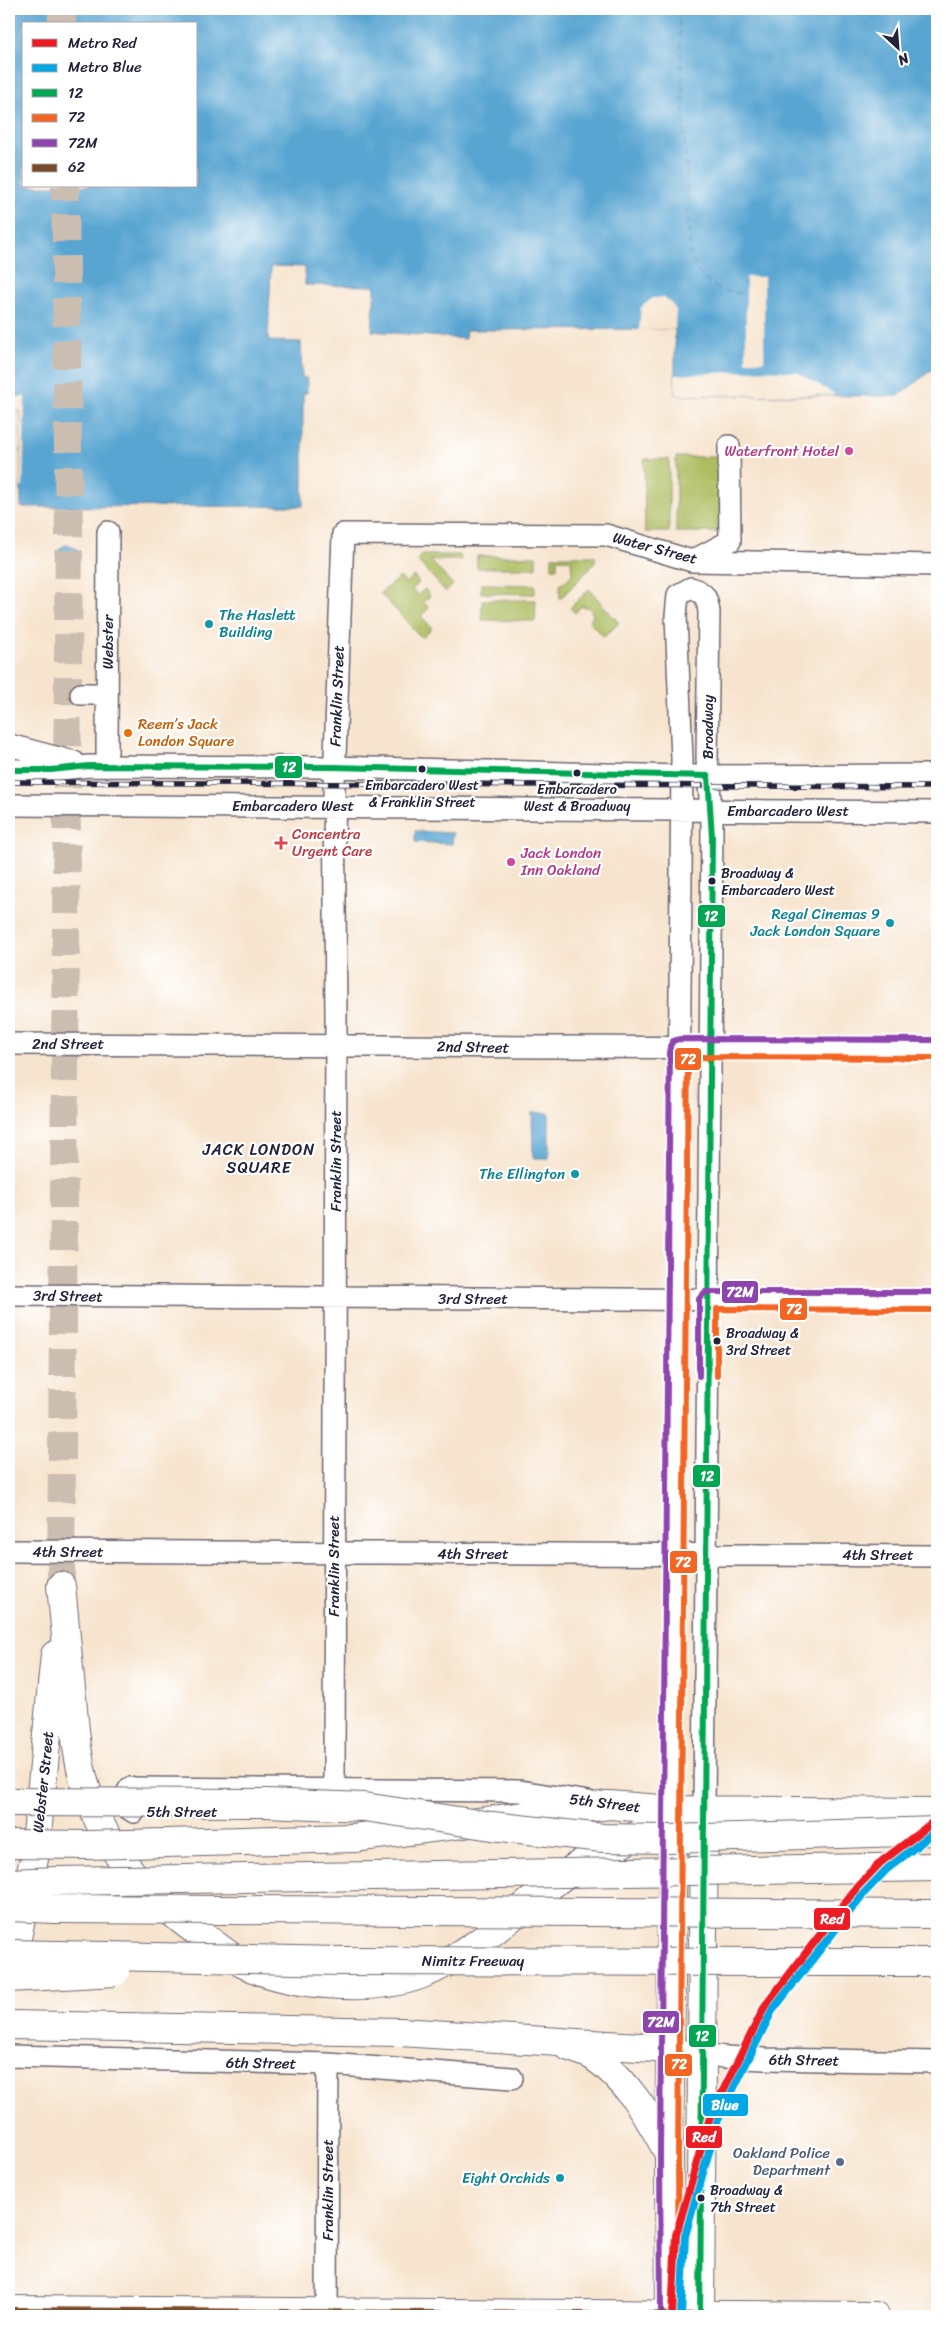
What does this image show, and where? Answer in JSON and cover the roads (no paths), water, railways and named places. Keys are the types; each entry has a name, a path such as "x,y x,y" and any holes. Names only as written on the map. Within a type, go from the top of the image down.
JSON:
{"main road":[{"name":"Webster Street","path":"9,1976 35,1854 46,1760 61,1586 78,1759 87,1794 100,1826 116,1854 173,1915 242,1962 279,1976 318,1982 354,1984 386,1982 418,1976 448,1963 476,1945 553,1883 580,1864 646,1831 673,1810"},
{"path":"9,1802 266,1803 364,1807 492,1826 603,1838 669,1839 937,1831"},
{"name":"5th Street","path":"609,1805 673,1810 937,1812"},
{"path":"9,1844 87,1845 354,1838 609,1805"},
{"name":"Broadway","path":"670,2316 669,2154 672,2048 673,1810"},
{"name":"Broadway","path":"700,2316 704,1810"},
{"path":"9,1883 56,1880 937,1867"},
{"path":"9,1907 64,1910 937,1914"},
{"name":"Nimitz Freeway","path":"9,1954 341,1961 937,1962"},
{"path":"9,1976 341,1961"},
{"path":"9,2025 400,2032 672,2048"},
{"path":"557,2042 592,2056 616,2078 649,2117 669,2154"},
{"path":"9,2310 327,2314 875,2316"}],"street":[{"path":"691,588 692,561 730,540 729,446"},
{"name":"Webster","path":"107,752 108,532"},
{"name":"Water Street","path":"343,534 606,535 692,561 937,565"},
{"name":"Franklin Street","path":"334,1789 336,1045 334,766 343,534"},
{"name":"Broadway","path":"673,1810 680,811 676,616 678,595 691,588 703,592 708,600 709,612 708,776 711,810 704,1810"},
{"path":"81,694 108,694"},
{"path":"9,745 89,766"},
{"path":"9,770 51,770 89,766 334,766 680,776 937,775"},
{"name":"Embarcadero West","path":"9,805 937,812"},
{"name":"2nd Street","path":"9,1044 937,1049"},
{"name":"3rd Street","path":"9,1296 937,1301"},
{"name":"4th Street","path":"9,1551 937,1556"},
{"name":"5th Street","path":"334,1789 312,1812 135,1812 126,1807 127,1793 130,1788 334,1789 520,1791 609,1805"},
{"name":"6th Street","path":"672,2048 766,2060 937,2062"},
{"name":"6th Street","path":"9,2056 328,2064 512,2078"},
{"name":"Franklin Street","path":"327,2314 328,2064"}],"water":[{"path":"9,9 937,9 937,366 898,396 675,395 675,329 466,330 465,339 372,331 375,286 305,285 305,267 271,266 268,341 301,342 302,378 307,378 307,393 303,393 303,506 21,507 21,411 9,411"},
{"path":"68,545 76,548 79,556 76,564 68,567 60,564 57,556 60,548"},
{"path":"415,831 453,833 452,844 415,842"},
{"path":"532,1113 549,1113 549,1158 533,1158"}],"tunnel":[{"path":"62,9 62,22"},
{"path":"61,1586 69,533 65,188"}],"railway":[{"path":"9,782 937,787"}],"metro line":[{"name":"Red","path":"672,2316 676,2235 710,2117 765,2006 857,1887 881,1862 937,1819"},
{"name":"Blue","path":"681,2316 685,2236 718,2120 772,2011 864,1893 887,1869 937,1830"}],"place":[{"name":"Waterfront Hotel","path":"849,451"},
{"name":"The Haslett Building","path":"209,624"},
{"name":"Reem’s Jack London Square","path":"128,733"},
{"name":"Embarcadero West & Franklin Street","path":"422,769"},
{"name":"Embarcadero West & Broadway","path":"577,773"},
{"name":"Concentra Urgent Care","path":"281,843"},
{"name":"Jack London Inn Oakland","path":"511,862"},
{"name":"Broadway & Embarcadero West","path":"712,881"},
{"name":"Regal Cinemas 9 Jack London Square","path":"890,923"},
{"name":"The Ellington","path":"575,1174"},
{"name":"Broadway & 3rd Street","path":"717,1341"},
{"name":"Oakland Police Department","path":"840,2162"},
{"name":"Eight Orchids","path":"560,2178"},
{"name":"Broadway & 7th Street","path":"701,2198"}],"district":[{"name":"JACK LONDON SQUARE","path":"259,1158"}]}
